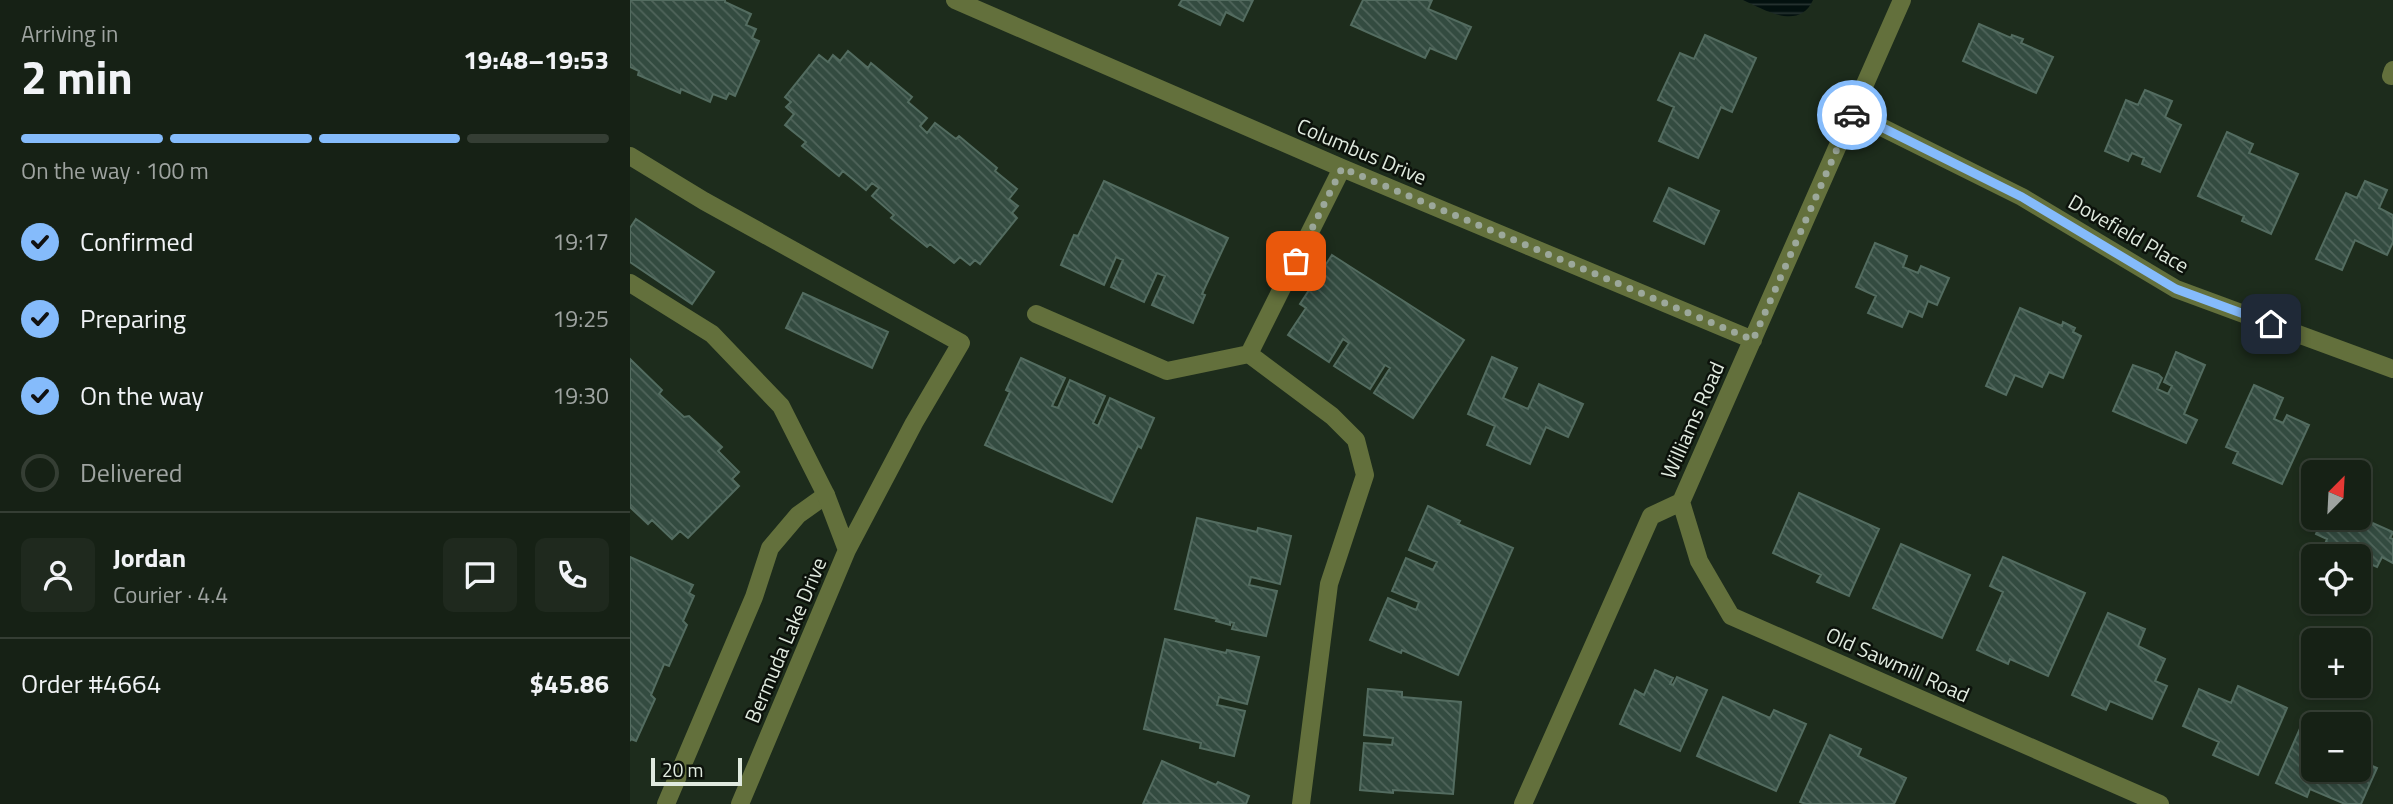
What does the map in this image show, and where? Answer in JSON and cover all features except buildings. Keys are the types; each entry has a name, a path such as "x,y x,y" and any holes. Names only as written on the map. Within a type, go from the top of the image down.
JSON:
{"street":[{"name":"Columbus Drive","path":"955,0 1342,168 1753,340"},
{"name":"Williams Road","path":"1523,804 1651,516 1681,502 1902,0"},
{"name":"Dovefield Place","path":"1853,113 2022,197 2176,289 2393,369"},
{"path":"630,156 704,201 961,343 914,424 848,550"},
{"path":"1250,354 1342,168"},
{"name":"Bermuda Lake Drive","path":"630,283 712,334 781,406 826,495 848,550 740,804"},
{"path":"1036,314 1167,371 1250,354 1332,416 1356,440 1365,475 1329,584 1301,804"},
{"path":"666,804 754,597 770,548 797,515 826,495"},
{"name":"Old Sawmill Road","path":"1681,502 1699,561 1731,616 2160,804"}],"shaded area":[{"path":"1743,0 1813,0 1807,9 1790,16 1771,13"}],"way so far":[{"path":"1296,261 1342,168 1753,340 1852,115"}],"route":[{"path":"1852,115 1853,113 2022,197 2176,289 2271,324"}]}
